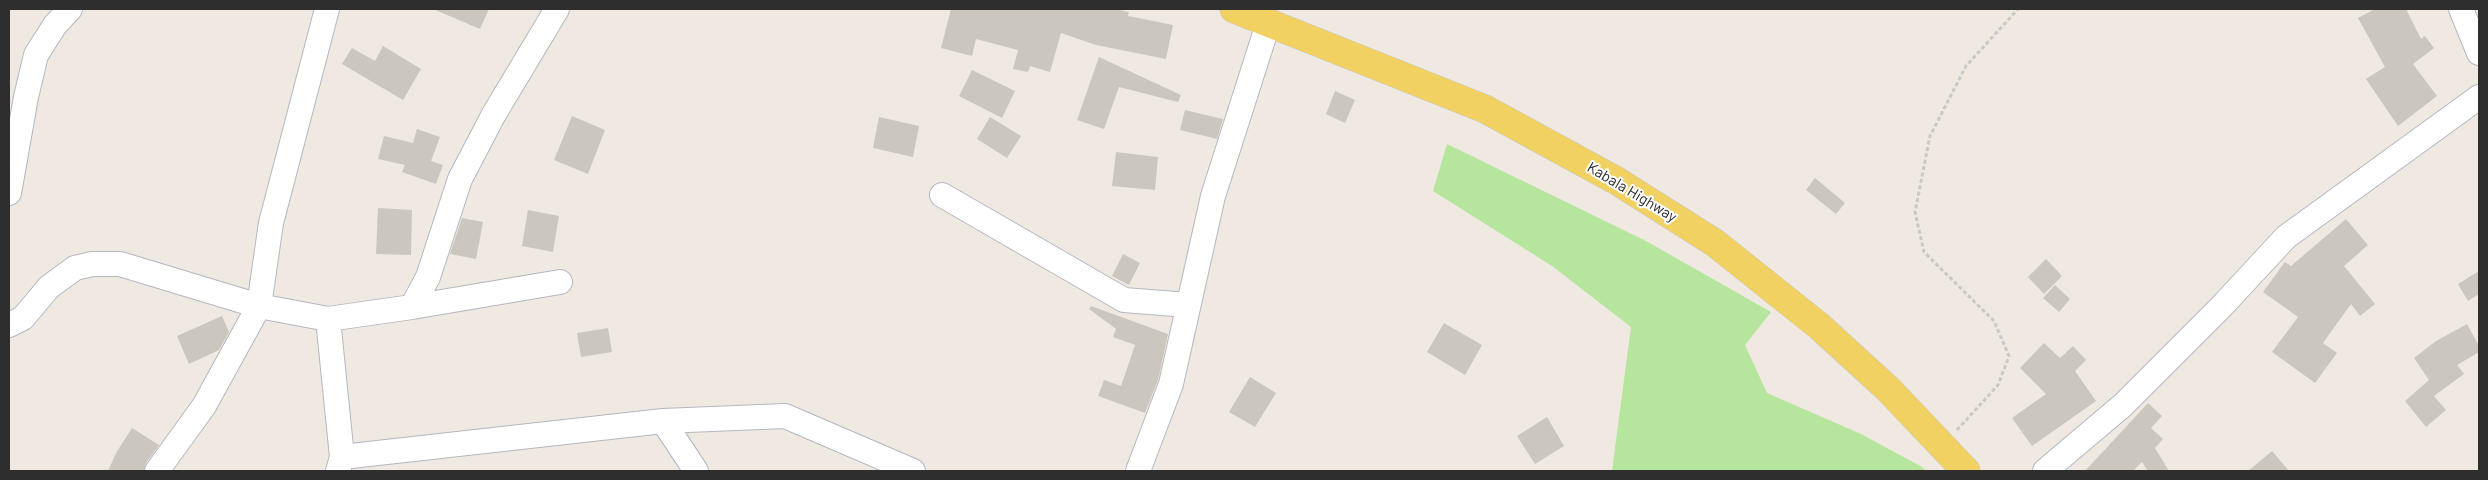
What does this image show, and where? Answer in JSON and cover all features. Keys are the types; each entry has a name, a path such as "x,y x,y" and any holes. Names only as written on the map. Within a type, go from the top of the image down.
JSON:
{"main road":[{"name":"Kabala Highway","path":"1234,9 1269,21 1485,110 1617,180 1715,243 1819,326 1888,389 1966,471"}],"street":[{"path":"9,193 26,97 36,55 55,25 70,9"},
{"path":"157,471 204,406 259,306 270,223 327,9"},
{"path":"412,307 428,277 460,179 494,114 557,9"},
{"path":"2460,9 2479,53"},
{"path":"1138,471 1171,384 1213,196 1269,21"},
{"path":"2046,471 2123,406 2222,306 2286,237 2479,97"},
{"path":"942,195 1124,300 1188,305"},
{"path":"9,325 23,318 49,287 75,268 92,264 120,264 259,306 328,319 560,282"},
{"path":"328,319 340,464 663,421 785,416 912,471"},
{"path":"663,421 696,471"}],"path":[{"path":"1943,445 1998,385 2009,356 1994,321 1924,252 1915,212 1930,136 1966,66 2018,9"}],"green space":[{"path":"1447,144 1646,241 1771,312 1745,345 1767,393 1861,434 1926,471 1612,471 1631,327 1552,266 1433,191"}],"building":[{"path":"433,9 489,9 480,29"},
{"path":"951,9 1115,9 1129,12 1128,16 1173,25 1166,59 1096,45 1061,33 1050,72 1030,66 1028,72 1013,69 1018,50 976,39 972,56 941,48"},
{"path":"2375,9 2406,9 2421,39 2425,36 2434,48 2413,64 2437,96 2398,126 2366,79 2385,67 2358,18"},
{"path":"383,46 421,69 403,100 342,64 352,48 375,61"},
{"path":"1099,57 1181,95 1178,102 1119,87 1104,129 1077,120"},
{"path":"972,70 1015,91 1002,118 959,96"},
{"path":"1335,91 1355,100 1345,123 1326,114"},
{"path":"1185,110 1223,119 1217,139 1180,130"},
{"path":"572,116 605,130 588,174 554,160"},
{"path":"879,117 919,126 913,157 873,148"},
{"path":"990,117 1021,136 1007,158 977,139"},
{"path":"417,129 440,137 431,161 443,165 436,184 402,172 405,165 378,159 384,136 413,143"},
{"path":"1116,152 1158,157 1155,190 1112,186"},
{"path":"1815,178 1845,203 1836,214 1806,190"},
{"path":"378,208 412,210 411,255 376,254"},
{"path":"528,210 559,216 553,252 522,246"},
{"path":"462,218 483,222 476,259 450,254"},
{"path":"2346,219 2368,245 2344,266 2375,304 2360,316 2351,304 2323,343 2337,353 2315,383 2272,352 2298,317 2263,292 2285,262 2291,266"},
{"path":"1123,254 1140,263 1129,285 1112,276"},
{"path":"2046,259 2062,276 2044,294 2028,277"},
{"path":"2479,271 2479,294 2468,301 2458,284"},
{"path":"2055,285 2070,299 2059,312 2043,298"},
{"path":"1091,306 1168,334 1158,380 1145,413 1098,396 1104,380 1121,386 1135,345 1113,337 1116,329 1089,309"},
{"path":"222,316 229,332 219,350 189,364 177,336"},
{"path":"1444,323 1482,345 1465,375 1427,352"},
{"path":"2467,324 2479,346 2479,352 2457,365 2464,374 2434,396 2446,410 2426,427 2405,401 2429,380 2414,358 2436,341"},
{"path":"608,328 612,352 581,357 577,333"},
{"path":"2044,343 2060,358 2073,346 2086,360 2075,371 2096,401 2032,446 2012,418 2046,394 2020,368"},
{"path":"1250,377 1276,393 1255,427 1229,412"},
{"path":"2148,403 2162,416 2151,428 2163,439 2155,448 2169,471 2148,471 2142,462 2133,471 2085,471"},
{"path":"1547,417 1564,446 1535,464 1517,436"},
{"path":"132,428 159,445 146,463 144,471 108,471 116,453"},
{"path":"2272,451 2289,471 2248,471"}]}
